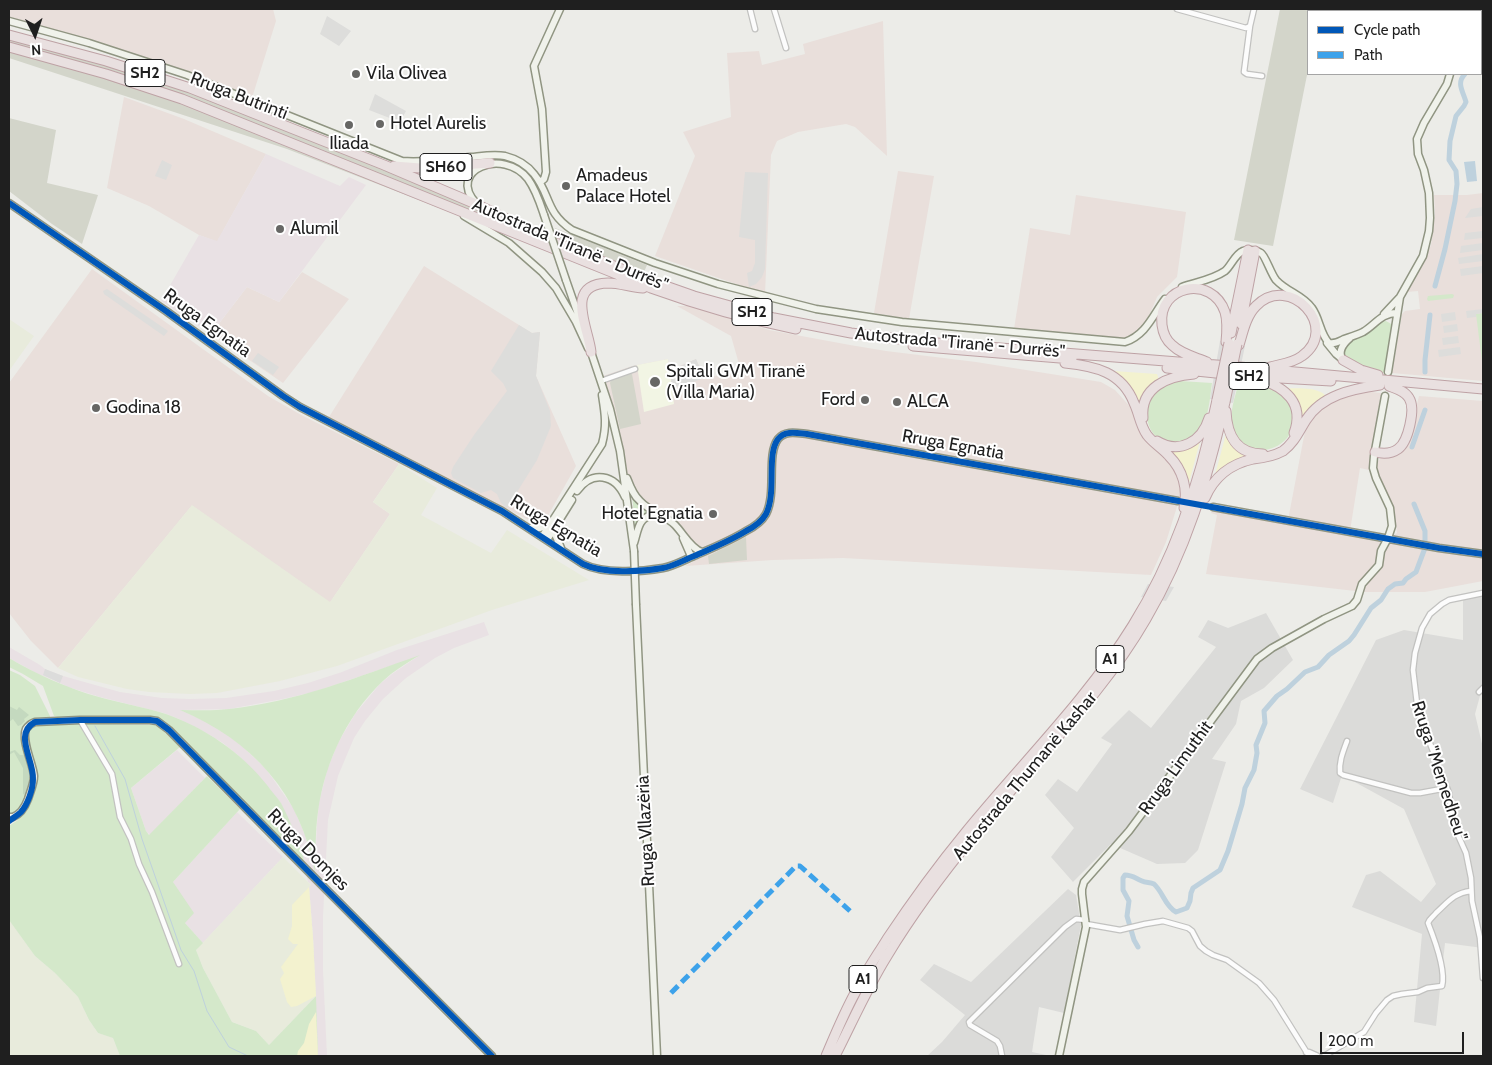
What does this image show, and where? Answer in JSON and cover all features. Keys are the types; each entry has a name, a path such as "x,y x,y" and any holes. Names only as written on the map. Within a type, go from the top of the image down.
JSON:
{"highway":[{"name":"Autostrada \"Tiranë - Durrës\"","path":"9,35 106,61 190,88 384,165 478,206 551,241 657,283 694,296 774,318 851,332 910,340 1222,372 1245,376 1483,394"},
{"name":"Autostrada \"Tiranë - Durrës\"","path":"9,47 106,74 182,99 651,288 685,300 773,324 887,344 1222,372 1259,368 1420,384 1483,388"},
{"name":"SH60","path":"402,164 420,168 490,163"},
{"path":"384,165 402,164"},
{"path":"1222,372 1233,343 1252,250"},
{"path":"591,352 581,308 583,298 589,289 606,283 651,288"},
{"path":"1222,372 1175,348 1167,339 1162,329 1163,310 1169,300 1178,292 1190,288 1202,289 1214,295 1220,302 1226,313 1227,324 1233,343"},
{"path":"1233,343 1251,312 1266,299 1273,296 1288,296 1306,306 1313,316 1316,328 1314,342 1310,348 1302,356 1290,362 1259,368"},
{"path":"1016,355 1089,366 1110,375 1122,384 1130,394 1142,427 1148,437 1176,464 1184,483 1185,504 1160,585"},
{"path":"1343,360 1367,372 1420,384"},
{"path":"1221,401 1204,430 1193,442 1183,446 1174,447 1159,442 1150,435 1144,424 1144,405 1149,394 1156,386 1173,378 1222,372"},
{"name":"Autostrada Thumanë Kashar","path":"836,1056 886,958 916,910 975,832 1070,723 1136,636 1160,585 1188,509 1221,401 1222,372"},
{"path":"1221,401 1230,434 1237,444 1246,451 1258,454 1271,453 1283,447 1292,438 1298,419 1297,411 1290,397 1271,383 1245,376"},
{"path":"1160,585 1187,546 1206,496 1212,484 1222,473 1239,463 1272,456 1282,451 1294,440 1312,411 1330,398 1351,390 1380,385"},
{"path":"1375,452 1390,453 1400,448 1412,416 1412,405 1408,397 1402,391 1389,386"},
{"name":"Autostrada Thumanë Kashar","path":"826,1056 855,992 894,928 939,864 1095,679 1153,599"}],"main road":[{"path":"560,9 534,66 542,109 546,172 544,179 540,182 552,211 564,225 583,234 655,263 718,284 816,308 955,327 1125,342 1135,338 1146,329 1170,294 1181,288 1217,276 1228,268 1242,251 1252,250 1264,255 1270,271 1279,282 1302,298 1311,307 1325,339 1332,350 1343,360"},
{"name":"Rruga Butrinti","path":"9,22 89,43 187,75 353,142 402,164 487,155 503,156 514,159 526,166 540,182"},
{"path":"1374,324 1400,297 1422,256 1429,232 1430,218 1428,192 1424,170 1418,154 1417,139 1424,123 1447,84 1450,75"},
{"path":"478,206 470,194 469,178 476,169 490,163"},
{"name":"SH60","path":"490,163 503,164 523,174 535,191 544,215 610,409 623,468 634,549"},
{"name":"Rruga Egnatia","path":"9,203 294,403 468,492 502,511 583,564 597,569 657,569 675,564 746,531 764,518 771,500 775,445 783,434 792,432 1178,501"},
{"path":"455,210 509,243 542,272 556,288 591,352"},
{"path":"1388,372 1400,297"},
{"path":"1381,317 1397,313"},
{"path":"1325,339 1332,344 1361,333 1379,320 1388,319 1394,321 1396,327"},
{"path":"1343,360 1340,357 1341,349 1348,339 1354,336"},
{"path":"561,548 554,534 553,525 602,444 606,432 601,381"},
{"path":"1385,396 1373,463 1374,473 1391,513 1392,526 1388,538"},
{"path":"623,468 632,490 639,500 648,508 667,518 682,532 693,556"},
{"path":"544,538 577,490 592,478 606,478 614,482 624,495 629,508"},
{"path":"1213,507 1439,548 1483,554"},
{"path":"634,549 641,522 646,517 652,515 659,517 677,531 687,543 702,552"},
{"path":"529,528 553,525"},
{"name":"Rruga Limuthit","path":"1059,1056 1086,922 1082,894 1084,882 1130,831 1252,664 1262,654 1272,648 1324,619 1352,606 1357,600 1362,584 1379,565 1381,551 1388,538"},
{"path":"675,564 687,543"},
{"name":"Rruga Vllazëria","path":"634,549 657,1056"},
{"name":"Rruga Domjes","path":"10,819 22,811 26,805 33,783 34,777 25,736 26,729 36,722 80,720 157,721 492,1056"}],"street":[{"path":"750,9 755,29"},
{"path":"774,9 786,48"},
{"path":"1176,9 1243,28 1250,26"},
{"path":"1254,9 1244,72 1262,76"},
{"path":"601,381 635,369"},
{"name":"Rruga \"Memedheu\"","path":"1483,593 1455,598 1435,609 1426,621 1413,661 1413,678 1418,712 1447,788 1453,824 1466,854 1480,938 1483,978"},
{"path":"80,720 112,774 120,817 131,839 179,964"},
{"path":"1347,741 1340,764 1340,773 1343,775 1411,793 1447,788"},
{"path":"1324,1056 1364,1032 1376,1013 1393,996 1442,986 1443,980 1438,952 1428,922 1451,898 1471,890"},
{"path":"1002,1056 997,1041 970,1025 969,1022 1065,927 1076,919 1120,930 1138,925 1163,922 1188,928 1192,931 1200,946 1206,951 1227,960 1259,983 1274,1000 1307,1054 1309,1052 1318,1056"}],"shaded area":[{"path":"9,9 273,9 276,21 251,101 187,75 9,21"},
{"path":"1280,9 1321,9 1307,10 1307,75 1273,246 1234,240"},
{"path":"327,16 351,31 339,46 320,34"},
{"path":"883,21 887,156 855,127 846,124 798,132 777,141 771,155 765,294 655,256 695,156 683,132 731,117 727,53 759,51 762,65 805,54 803,44"},
{"path":"9,31 128,63 442,190 514,223 507,234 287,149 9,58"},
{"path":"375,94 406,111 400,122 369,110"},
{"path":"124,97 184,119 266,154 217,242 199,235 149,206 107,188"},
{"path":"9,118 56,130 47,183 98,195 82,244 9,191"},
{"path":"266,154 340,186 349,177 366,185 279,302 247,287 211,334 161,301 199,235 217,241"},
{"path":"162,160 172,165 166,180 155,176"},
{"path":"898,171 934,176 909,319 874,313"},
{"path":"745,172 768,173 765,269 762,277 756,284 749,287 747,273 752,271 755,263 755,240 739,237"},
{"path":"1483,193 1483,381 1392,373 1402,314 1405,311 1420,309 1418,291 1407,292 1431,245 1435,215 1434,195"},
{"path":"1076,195 1186,212 1177,277 1157,297 1147,321 1138,332 1131,336 1116,338 1014,329 1030,228 1070,235"},
{"path":"1483,207 1483,216 1465,218 1471,209"},
{"path":"555,228 647,265 644,272 558,239"},
{"path":"1483,231 1483,238 1464,240 1465,233"},
{"path":"1483,243 1483,250 1460,253 1461,246"},
{"path":"1483,254 1483,261 1459,264 1458,258"},
{"path":"424,266 532,333 540,332 536,376 576,466 546,519 541,522 535,523 379,445 329,417"},
{"path":"1483,266 1483,273 1461,276 1460,269"},
{"path":"92,269 268,396 303,416 399,464 373,502 390,514 330,603 192,506 58,668 31,641 9,613 9,383"},
{"path":"302,272 349,299 283,383 211,334 247,287 279,302"},
{"path":"107,289 168,331 164,336 104,294 103,291"},
{"path":"1454,295 1453,298 1428,301 1427,299 1428,296"},
{"path":"677,306 693,306 769,330 850,345 976,362 1101,382 1115,390 1134,411 1158,451 1173,468 1181,488 1166,542 1151,575 843,558 773,560 685,566 704,556 685,536 639,501 623,468 600,377 632,366 668,359 670,370 696,359 705,378 741,371 731,336"},
{"path":"1483,309 1483,313 1476,314 1476,317 1467,318 1466,311"},
{"path":"1455,312 1456,320 1442,322 1441,314"},
{"path":"1483,313 1482,347 1483,369 1476,314"},
{"path":"9,319 34,336 9,371"},
{"path":"1386,321 1393,325 1385,373 1373,371 1343,356 1342,352 1348,342 1369,332 1381,322"},
{"path":"1457,324 1458,331 1444,333 1443,326"},
{"path":"519,325 532,333 540,332 536,376 550,411 551,426 537,460 507,508 501,503 497,494 491,490 481,493 453,478 451,473 474,435 507,391 503,383 491,371"},
{"path":"1458,336 1459,343 1443,345 1442,338"},
{"path":"1460,347 1461,354 1439,357 1438,350"},
{"path":"258,353 279,367 273,375 252,361"},
{"name":"Spitali GVM Tiranë (Villa Maria)","path":"668,359 674,404 644,412 637,365"},
{"path":"696,359 704,378 683,386 672,387 670,371"},
{"path":"632,374 641,424 620,429 610,383 611,380"},
{"path":"1180,381 1212,383 1210,400 1204,423 1192,438 1179,443 1166,443 1157,437 1150,428 1147,417 1148,405 1154,394 1164,386"},
{"path":"1238,385 1271,389 1279,392 1286,399 1292,410 1293,424 1289,436 1280,444 1269,449 1257,450 1245,446 1237,437 1232,423 1232,413"},
{"path":"1363,391 1381,393 1369,470 1360,468 1350,531 1388,538 1397,533 1394,508 1379,482 1376,470 1377,462 1381,458 1394,454 1413,420 1419,396 1483,401 1483,581 1425,592 1364,592 1206,574 1217,515 1211,513 1213,507 1288,520 1305,431 1314,417 1326,405 1350,394 1360,394"},
{"path":"399,464 437,488 421,515 491,553 507,530 589,580 492,610 337,666 280,681 217,693 190,694 127,689 78,677 58,668 192,505 330,602 390,514 373,502"},
{"path":"632,494 649,512 638,521 635,527"},
{"path":"746,537 747,560 709,564 708,556"},
{"path":"1483,593 1483,685 1475,714 1483,748 1483,948 1445,943 1436,1026 1414,1022 1422,934 1352,907 1366,875 1380,871 1421,902 1436,884 1404,809 1342,775 1333,803 1300,789 1376,640 1404,630 1463,640 1463,596"},
{"path":"1266,613 1293,660 1264,688 1241,701 1236,724 1212,759 1226,762 1198,850 1185,863 1157,864 1111,844 1073,882 1051,857 1074,828 1045,795 1058,779 1077,792 1112,744 1101,738 1129,710 1151,728 1216,647 1198,637 1208,620 1228,628"},
{"path":"484,622 489,635 454,648 435,658 406,678 383,699 354,738 338,776 328,820 323,916 323,970 327,1056 318,1056 309,887 311,884 308,882 302,852 280,802 239,756 223,743 203,731 164,713 68,687 36,673 9,658 9,647 45,669 63,676 120,692 162,698 190,699 226,698 274,691 308,683 342,672 397,650","holes":["417,657 380,684 355,714 338,743 327,770 319,803 315,870 305,835 294,809 266,769 227,734 213,725 181,710 229,709 283,699 314,692"]},
{"path":"420,655 394,671 376,688 352,719 333,754 321,793 318,812 315,873 308,845 298,818 285,795 269,773 251,754 230,737 206,722 180,710 223,710 278,701 326,688"},
{"path":"9,658 41,675 76,690 166,714 195,726 221,742 257,773 281,803 305,863 162,721 152,718 54,716 43,686 9,667"},
{"path":"9,670 20,675 35,686 50,716 50,723 155,725 180,747 131,788 149,835 207,776 240,809 173,882 194,913 185,923 203,943 196,950 203,968 232,1022 256,1031 269,1045 316,996 318,1056 120,1056 113,1038 98,1033 89,1020 78,997 35,956 9,920 9,826 18,820 14,815 9,816"},
{"path":"9,706 17,710 19,707 29,715 21,725 18,726 13,719 9,722"},
{"path":"15,750 20,755 27,755 32,778 25,795 23,794 23,768 14,752 9,755 9,752"},
{"path":"177,750 205,778 150,835 146,831 131,788"},
{"path":"237,812 283,857 203,943 185,923 173,882"},
{"path":"283,857 311,885 309,887 316,996 269,1045 256,1031 232,1022 203,968 196,950"},
{"path":"1068,889 1076,895 1081,925 1064,1013 1039,1007 1032,1052 1051,1056 927,1056 965,1015 920,980 934,964 971,982"},
{"path":"9,920 35,956 78,997 89,1020 98,1033 113,1038 120,1056 9,1056"}],"sand":[{"path":"1113,371 1157,374 1159,380 1140,409"},
{"path":"1284,388 1312,389 1326,396 1301,424"},
{"path":"1226,434 1251,456 1215,475"},
{"path":"1200,441 1188,486 1165,447"},
{"path":"309,887 316,996 297,1006 291,1007 287,1002 280,979 284,973 281,967 298,944 293,944 288,939 292,926 292,905"},
{"path":"316,1012 318,1056 297,1056 304,1043 309,1024"}],"water":[{"path":"1475,161 1477,181 1467,182 1464,162"}],"pier":[{"path":"1220,341 1245,346 1233,403 1210,399"},
{"path":"1148,584 1174,587 1166,601 1141,597"},
{"path":"45,669 63,676 60,683 43,675"}],"waterway":[{"path":"1435,286 1455,201 1456,171 1449,160 1450,141 1456,116 1466,102 1461,84 1464,75"},
{"path":"1425,372 1430,315"},
{"path":"1412,447 1425,410"},
{"path":"1138,947 1127,916 1129,901 1123,890 1123,878 1125,875 1154,884 1169,906 1176,912 1187,908 1193,888 1220,870 1228,851 1245,788 1254,770 1257,753 1256,745 1265,723 1264,711 1277,696 1305,672 1318,667 1329,655 1349,641 1371,608 1381,600 1388,589 1395,584 1403,583 1416,572 1425,548 1425,531 1414,504"},
{"path":"95,726 125,779 142,839 181,950 194,971 207,1011 229,1047 248,1056"}],"tunnel":[{"path":"1194,504 1213,507"}],"marked path":[{"path":"671,993 796,866 800,866 850,911"}],"cycle path":[{"path":"9,203 166,311 300,407 502,511 583,564 591,567 611,571 667,567 721,544 752,528 764,517 769,505 774,446 781,436 791,433 807,434 1439,548 1483,554"},
{"path":"9,821 24,809 31,792 33,783 32,772 25,740 29,727 35,722 80,720 157,721 169,730 492,1056"}],"place":[{"name":"Vila Olivea","path":"356,74"},
{"name":"Hotel Aurelis","path":"380,124"},
{"name":"Iliada","path":"349,125"},
{"name":"Amadeus Palace Hotel","path":"566,186"},
{"name":"Alumil","path":"280,229"},
{"name":"Spitali GVM Tiranë (Villa Maria)","path":"655,382"},
{"name":"Ford","path":"865,400"},
{"name":"ALCA","path":"897,402"},
{"name":"Godina 18","path":"96,408"},
{"name":"Hotel Egnatia","path":"713,514"}]}
